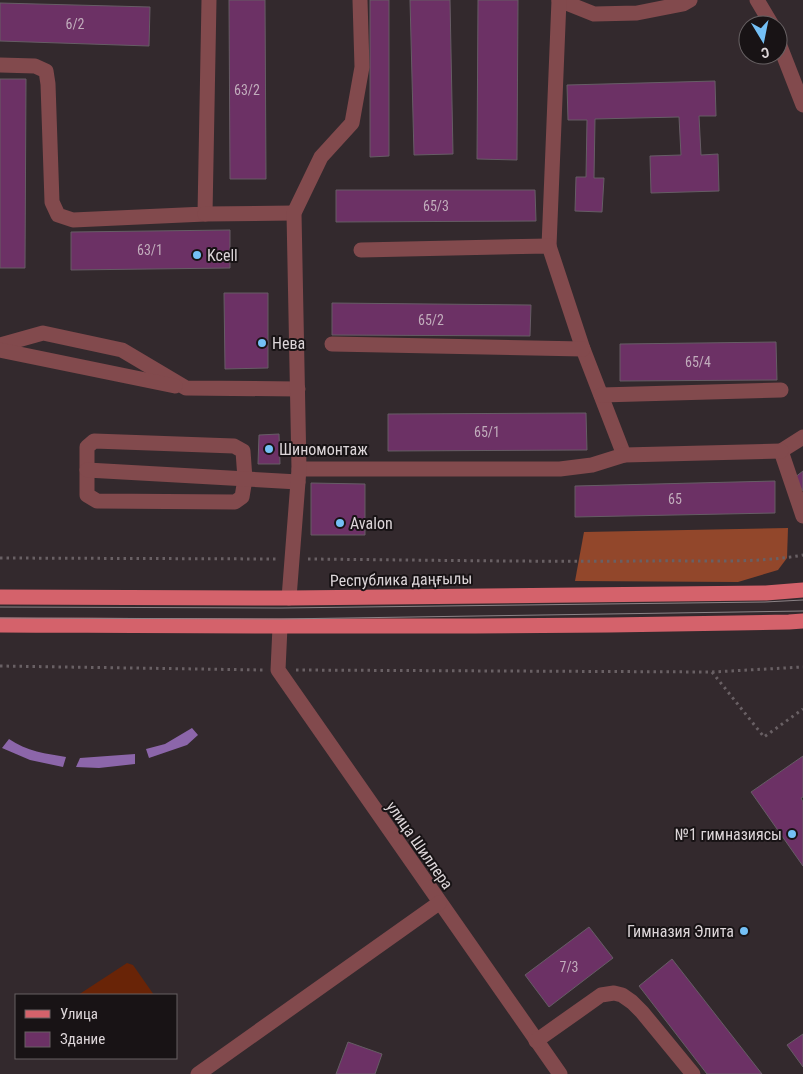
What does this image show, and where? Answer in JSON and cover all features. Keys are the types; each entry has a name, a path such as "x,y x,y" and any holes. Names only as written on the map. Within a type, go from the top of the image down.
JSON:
{"main road":[{"name":"Республика даңғылы","path":"0,598 289,598 766,593 803,590"},
{"path":"0,625 672,625 803,621"}],"street":[{"path":"204,214 209,0"},
{"path":"289,598 298,476 294,213 321,156 352,123 362,67 360,0"},
{"path":"624,455 583,349 549,246 559,0 594,14 637,13 683,4 690,0"},
{"path":"757,0 766,15"},
{"path":"0,65 35,66 46,71 52,202 58,215 73,220 204,214 294,213"},
{"path":"787,65 803,105"},
{"path":"361,250 549,246"},
{"path":"0,345 43,333 122,350 186,388"},
{"path":"332,344 583,349"},
{"path":"0,350 186,388 298,388"},
{"path":"601,395 781,390"},
{"path":"87,470 245,478 560,469 592,465 624,455 781,451 803,437"},
{"path":"94,441 234,446 243,451 245,478 242,497 235,502 97,501 87,495 87,447 94,441"},
{"path":"781,451 803,516"},
{"path":"278,670 280,626"},
{"name":"улица Шиллера","path":"278,670 560,1074"},
{"path":"198,1074 439,903"},
{"path":"536,1041 601,995 614,993 622,995 642,1012 693,1074"}],"path":[{"path":"0,558 553,562 751,560 803,555"},
{"path":"0,666 278,670 712,672 803,666"},
{"path":"712,672 764,737 803,708"}],"shaded area":[{"path":"788,528 787,558 778,570 738,582 575,581 584,532"},
{"path":"192,728 198,735 187,745 149,758 146,749 165,744"},
{"path":"9,739 29,749 66,757 63,767 30,760 2,748"},
{"path":"135,754 135,764 99,768 76,767 80,758"},
{"path":"127,963 133,965 153,994 80,994"}],"building":[{"path":"229,0 265,0 266,179 230,179"},
{"path":"370,0 389,0 389,156 370,157"},
{"path":"410,0 450,0 453,154 414,155"},
{"path":"478,0 518,0 517,160 477,159"},
{"path":"0,3 150,7 149,46 0,41"},
{"path":"0,79 26,79 25,268 0,268"},
{"path":"715,81 716,116 699,116 701,155 718,154 719,191 651,193 650,156 681,155 679,117 595,119 594,178 604,178 602,212 575,211 576,177 586,177 587,120 568,120 567,85"},
{"path":"336,190 535,190 536,221 336,222"},
{"path":"230,230 230,268 71,270 71,232"},
{"path":"224,293 268,293 268,368 225,369"},
{"path":"332,303 531,305 530,336 332,335"},
{"path":"776,342 777,380 620,381 620,344"},
{"path":"586,413 587,450 388,451 388,414"},
{"name":"Шиномонтаж","path":"279,434 280,464 258,464 259,435"},
{"path":"803,471 803,491 794,478"},
{"path":"775,481 775,513 575,517 575,486"},
{"path":"311,483 365,484 365,535 311,535"},
{"name":"№1 гимназиясы","path":"803,756 803,797 801,798 803,802 803,866 751,792"},
{"path":"589,927 613,958 549,1007 525,975"},
{"path":"672,959 762,1074 707,1074 639,986"},
{"path":"803,1034 803,1067 787,1045"},
{"path":"348,1042 382,1054 375,1074 336,1074"}],"tram line":[{"path":"0,607 281,608 803,600"},
{"path":"0,618 281,619 803,611"}],"place":[{"name":"Kcell","path":"197,255"},
{"name":"Нева","path":"262,343"},
{"name":"Шиномонтаж","path":"269,449"},
{"name":"Avalon","path":"340,523"},
{"name":"№1 гимназиясы","path":"792,834"},
{"name":"Гимназия Элита","path":"744,931"}]}
